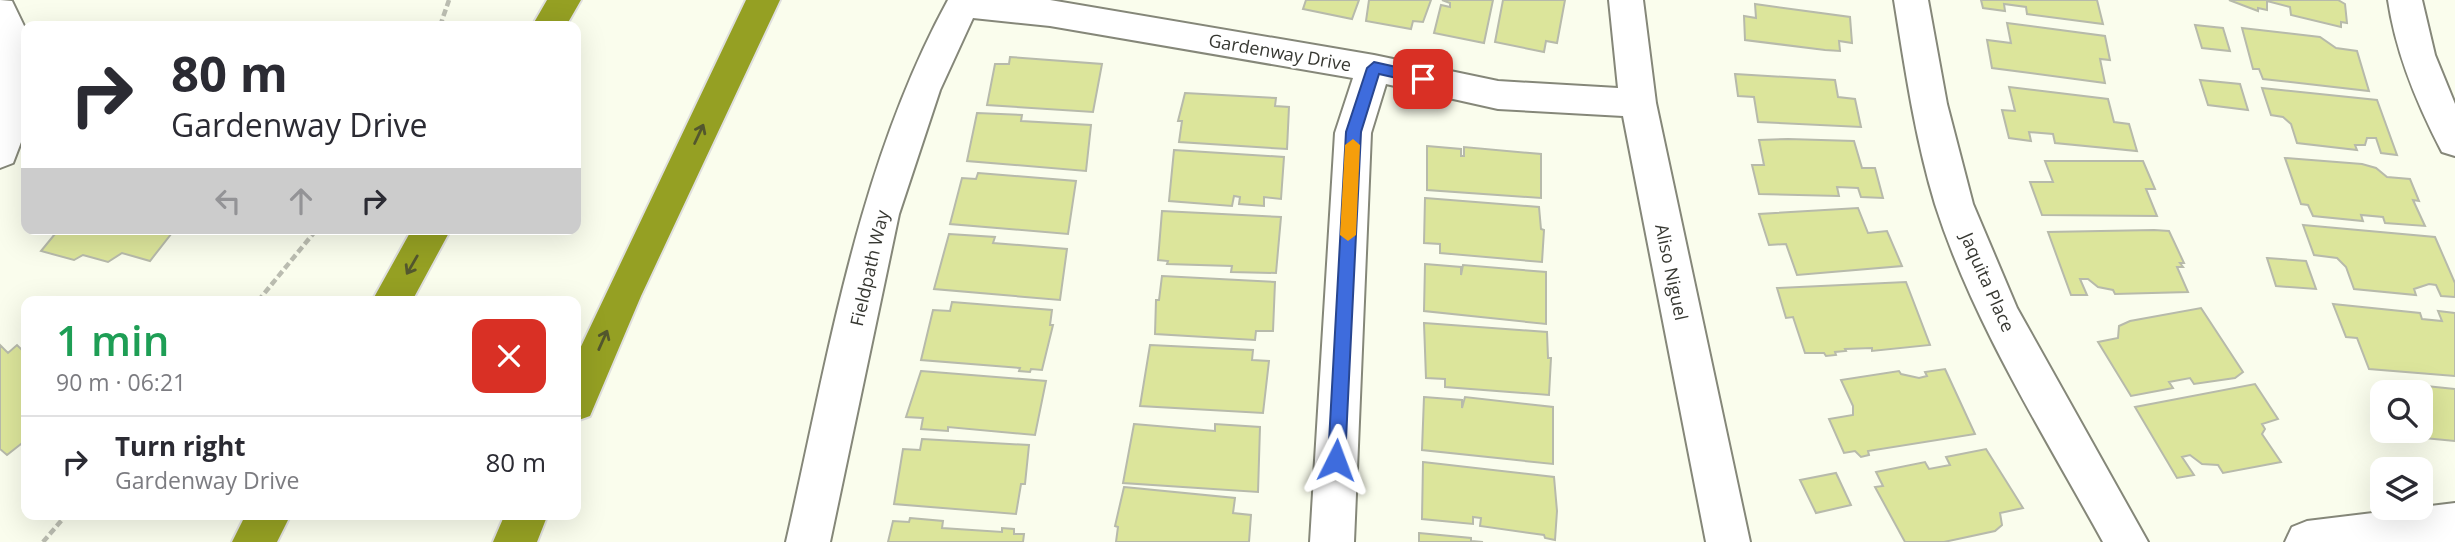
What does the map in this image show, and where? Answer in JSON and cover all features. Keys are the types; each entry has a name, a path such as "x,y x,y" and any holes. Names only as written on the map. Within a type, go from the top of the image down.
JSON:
{"highway":[{"path":"552,21 564,0"},
{"path":"581,390 622,296 763,0"},
{"path":"394,296 429,235"},
{"path":"254,542 267,520"},
{"path":"515,542 524,520"}],"street":[{"name":"Aliso Niguel","path":"1626,0 1627,28 1638,103 1728,542"},
{"name":"Jaquita Place","path":"1912,0 1929,104 1954,204 2000,315 2126,542"},
{"path":"2405,0 2407,15 2442,87 2455,142"},
{"name":"Gardenway Drive","path":"963,4 1050,13 1374,68 1498,95 1638,103"},
{"name":"Fieldpath Way","path":"808,542 880,214 922,90 963,4"},
{"path":"0,10 9,27 13,115 0,153"},
{"path":"1332,542 1353,132 1374,68"},
{"path":"2307,542 2455,523"}],"path":[{"path":"442,21 449,0"},
{"path":"262,296 312,235"},
{"path":"43,542 62,520"}],"building":[{"path":"1306,0 1359,0 1352,19 1303,9"},
{"path":"1369,0 1431,0 1423,22 1413,21 1411,29 1366,21"},
{"path":"1442,0 1493,0 1484,43 1434,33 1441,5 1450,7 1450,3"},
{"path":"1503,0 1565,0 1557,43 1546,41 1544,52 1495,42"},
{"path":"1981,0 2097,0 2103,24 2027,14 2026,7 2004,4 2005,11 1983,8"},
{"path":"2229,0 2338,0 2345,4 2347,23 2341,22 2341,27 2291,15 2290,7 2267,1 2267,10 2258,8 2258,11"},
{"path":"1755,4 1850,17 1852,43 1839,41 1840,51 1745,40 1744,16 1756,18"},
{"path":"2007,23 2105,36 2110,60 2100,59 2105,83 1992,68 1987,40 2011,43"},
{"path":"2195,25 2223,28 2230,51 2202,48"},
{"path":"2242,28 2320,37 2336,48 2357,51 2369,91 2263,79 2259,69 2253,69"},
{"path":"1010,57 1102,64 1093,112 987,105 995,64 1009,64"},
{"path":"1735,74 1835,80 1838,97 1855,99 1861,127 1758,122 1754,97 1738,96"},
{"path":"2200,80 2240,84 2248,110 2208,105"},
{"path":"2009,87 2108,99 2114,122 2129,124 2137,151 2055,143 2053,134 2029,132 2031,141 2009,138 2002,110 2015,111"},
{"path":"2262,88 2377,100 2397,155 2381,153 2376,138 2367,138 2365,145 2355,145 2357,150 2297,143 2291,124 2283,117 2271,115"},
{"path":"1185,93 1276,98 1275,106 1289,107 1287,149 1179,142 1182,121 1178,121"},
{"path":"977,113 1022,115 1021,121 1091,125 1086,171 967,161"},
{"path":"1759,140 1854,141 1862,168 1875,168 1883,198 1861,197 1858,188 1837,187 1839,196 1759,194 1752,165 1764,165"},
{"path":"1427,146 1461,149 1461,156 1464,156 1464,147 1541,154 1541,198 1427,190"},
{"path":"1174,150 1284,157 1281,199 1264,197 1264,206 1239,204 1240,197 1234,196 1232,206 1169,201"},
{"path":"2285,158 2362,164 2376,168 2387,177 2410,179 2419,201 2413,200 2425,226 2385,223 2383,217 2361,215 2363,221 2313,216 2308,205 2301,204"},
{"path":"2045,161 2143,161 2155,189 2146,189 2157,216 2042,215 2030,182 2053,182"},
{"path":"978,173 1076,181 1068,234 950,224 962,178 976,179"},
{"path":"1425,198 1539,207 1541,229 1544,230 1542,262 1440,253 1440,244 1424,243"},
{"path":"1858,208 1868,233 1887,231 1902,266 1797,275 1786,244 1769,245 1759,214"},
{"path":"1162,211 1281,217 1276,273 1231,272 1232,266 1167,264 1168,261 1158,260"},
{"path":"2303,225 2435,237 2455,283 2455,297 2441,296 2436,285 2429,284 2414,289 2416,295 2354,289 2346,267 2337,258 2314,255"},
{"path":"2169,231 2184,263 2180,263 2183,267 2177,267 2188,292 2115,294 2113,290 2098,287 2088,279 2080,279 2087,295 2071,295 2048,232"},
{"path":"949,234 995,237 993,243 1067,249 1060,300 934,289"},
{"path":"54,235 170,235 150,261 122,253 108,262 83,255 74,260 41,251"},
{"path":"2267,258 2306,261 2316,289 2276,286"},
{"path":"1425,264 1461,267 1461,275 1463,265 1546,272 1546,324 1424,311"},
{"path":"1162,276 1275,282 1273,331 1256,331 1255,340 1155,334 1156,300 1159,300"},
{"path":"1906,282 1930,345 1872,351 1872,348 1845,349 1846,351 1835,352 1836,355 1826,356 1824,353 1805,353 1793,317 1786,318 1777,288"},
{"path":"952,302 1052,310 1050,325 1053,325 1042,370 1031,369 1030,372 1019,371 1020,368 921,360 933,310 950,311"},
{"path":"2333,304 2420,313 2422,319 2442,321 2438,311 2455,313 2455,376 2369,369 2357,338 2346,337"},
{"path":"2201,308 2243,372 2235,378 2194,384 2190,378 2169,382 2173,388 2131,396 2098,342 2118,338 2119,326 2130,321"},
{"path":"1424,323 1547,332 1548,358 1551,358 1549,395 1445,387 1445,379 1426,378"},
{"path":"0,345 8,353 17,345 21,349 21,444 7,455 0,449"},
{"path":"1150,345 1253,350 1252,360 1269,361 1263,413 1140,406"},
{"path":"1945,369 1975,434 1868,451 1869,455 1861,457 1855,451 1844,453 1829,419 1853,415 1853,406 1841,380 1899,371 1901,374 1919,378 1927,376 1925,372"},
{"path":"921,371 1046,381 1035,435 948,427 948,431 921,429 923,418 906,417"},
{"path":"2255,384 2278,419 2262,424 2265,429 2262,434 2281,462 2223,473 2218,465 2202,464 2190,455 2182,457 2194,475 2177,478 2135,407"},
{"path":"2433,387 2455,389 2455,441 2433,439"},
{"path":"1424,397 1462,400 1462,408 1465,397 1553,407 1553,464 1422,450"},
{"path":"1134,424 1215,431 1215,424 1260,427 1258,492 1123,483"},
{"path":"922,439 1029,445 1025,484 1021,484 1016,514 894,504 903,449 920,450"},
{"path":"1986,449 2023,508 2000,513 2002,525 1995,531 1944,542 1905,542 1875,487 1883,486 1876,472 1925,462 1929,469 1950,465 1946,457"},
{"path":"1423,462 1554,477 1557,511 1555,540 1545,538 1544,535 1480,526 1481,518 1473,517 1473,524 1422,519"},
{"path":"1836,473 1851,505 1816,513 1800,480"},
{"path":"1124,487 1235,498 1233,513 1251,515 1249,542 1116,542 1118,527 1115,526"},
{"path":"910,518 943,521 942,528 1002,532 1002,528 1014,529 1014,534 1024,534 1023,542 888,542 893,521 909,522"},
{"path":"1419,533 1471,538 1471,541 1483,542 1419,542"}],"slow traffic":[{"path":"1348,235 1353,145"}],"route":[{"path":"1336,460 1353,132 1374,68 1423,79"}]}
